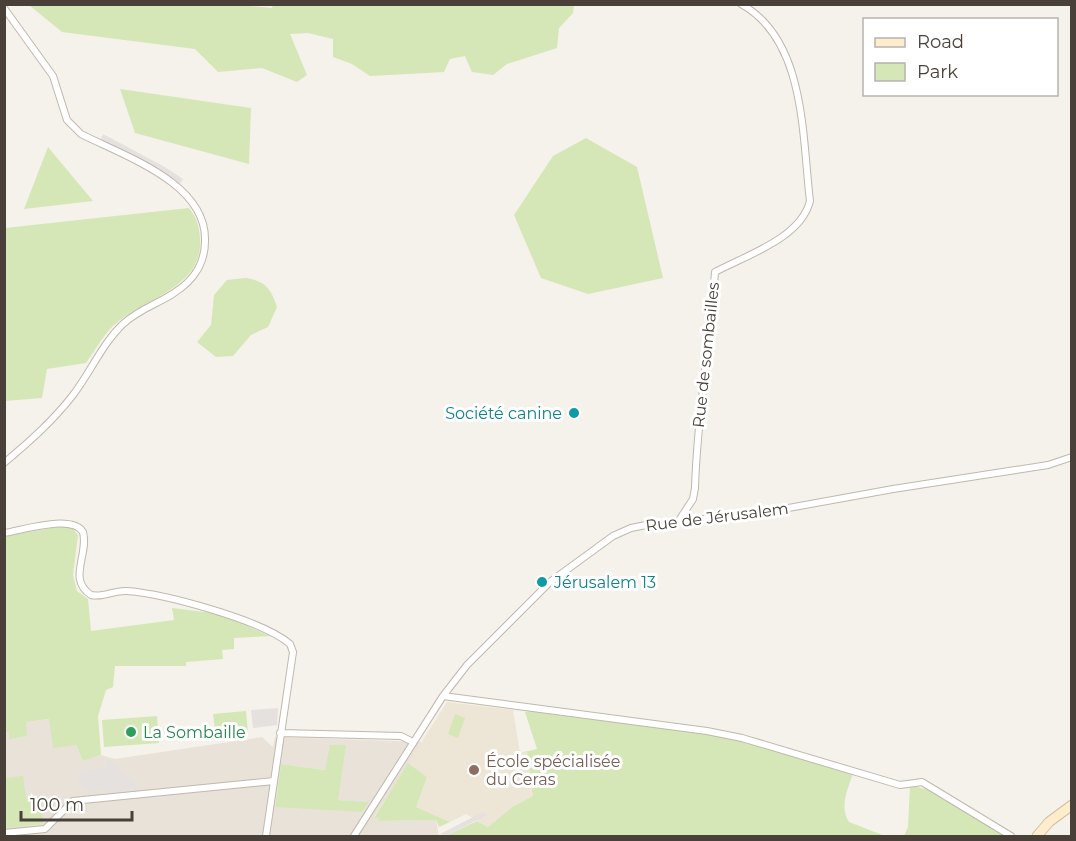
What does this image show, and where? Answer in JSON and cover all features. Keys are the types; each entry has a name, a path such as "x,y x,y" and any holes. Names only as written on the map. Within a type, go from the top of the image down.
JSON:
{"main road":[{"path":"1036,837 1049,822 1071,806"}],"street":[{"name":"Rue de sombailles","path":"678,522 693,499 695,488 697,419 711,328 715,272 791,232 807,213 810,201 795,80 787,53 772,30 741,4"},
{"path":"4,8 53,76 70,125 81,134 161,176 187,194 203,218 206,238 199,267 187,282 173,295 123,324 58,414 4,463"},
{"name":"Rue de Jérusalem","path":"354,837 443,696 478,653 550,582 573,563 631,528 764,513 892,489 1048,465 1071,457"},
{"path":"4,533 73,524 81,528 85,538 79,579 84,590 91,595 120,590 139,592 227,614 287,641 293,652 266,837"},
{"path":"443,696 742,738 900,785 922,782 1011,837"},
{"path":"280,733 400,736 413,742"},
{"path":"4,833 45,829 65,807 80,800 274,781"},
{"path":"45,829 46,837"}],"shaded area":[{"path":"103,134 183,179 178,187 99,143"},
{"name":"École spécialisée du Ceras","path":"447,702 513,710 520,753 527,751 533,796 512,807 488,827 466,814 450,822 416,807 427,777 408,763"},
{"path":"278,708 277,725 253,728 251,710"},
{"path":"50,719 76,745 83,761 101,755 115,759 262,737 273,747 275,737 422,742 374,817 379,818 380,821 436,820 439,836 5,836 4,732 8,732 9,738 26,736 25,722","holes":["281,764 326,770 338,800 368,802 362,811 275,806"]},
{"path":"107,759 137,783 138,791 109,793 102,787 102,792 94,789 95,796 78,783 78,776 82,771 105,768"},
{"path":"483,812 487,815 446,836 440,834"}],"green space":[{"path":"273,4 574,5 573,13 559,28 557,48 507,64 493,75 472,72 465,56 450,59 444,72 370,76 352,64 333,57 333,39 308,33 290,34 307,75 297,82 262,68 218,72 195,49 62,32 29,5 242,5 272,8"},
{"path":"120,89 251,108 249,164 135,133"},
{"path":"586,138 637,167 663,278 588,294 541,278 514,215 553,156"},
{"path":"48,147 93,201 24,209"},
{"path":"189,208 199,229 199,255 192,269 182,280 114,325 86,363 47,369 42,398 5,401 5,228"},
{"path":"246,278 258,281 267,287 277,307 268,327 251,335 233,356 216,357 197,342 211,325 214,295 227,280"},
{"path":"65,526 73,529 78,535 73,575 77,591 88,599 91,631 174,620 172,608 220,614 270,636 234,638 234,649 222,650 223,659 186,662 186,666 115,666 113,687 106,690 98,716 101,755 83,761 76,745 53,748 49,719 26,722 27,736 9,739 8,732 5,732 5,536"},
{"path":"246,711 248,733 216,737 213,714"},
{"path":"525,712 724,736 853,773 845,804 849,822 885,836 446,836 477,821 488,827 512,807 533,796 527,752 520,753 537,749"},
{"path":"455,714 465,718 458,738 448,734"},
{"name":"La Sombaille","path":"157,716 159,743 104,747 102,720"},
{"path":"330,745 346,745 338,800 369,802 362,812 275,807 281,764 325,770"},
{"path":"408,763 427,777 416,807 450,822 439,827 436,820 379,821 379,818 374,818"},
{"path":"23,776 26,798 41,796 43,824 5,828 5,778"},
{"path":"910,785 936,792 1006,836 904,836 908,827"}],"place":[{"name":"Société canine","path":"574,413"},
{"name":"Jérusalem 13","path":"542,582"},
{"name":"La Sombaille","path":"131,732"},
{"name":"École spécialisée du Ceras","path":"474,770"}]}
